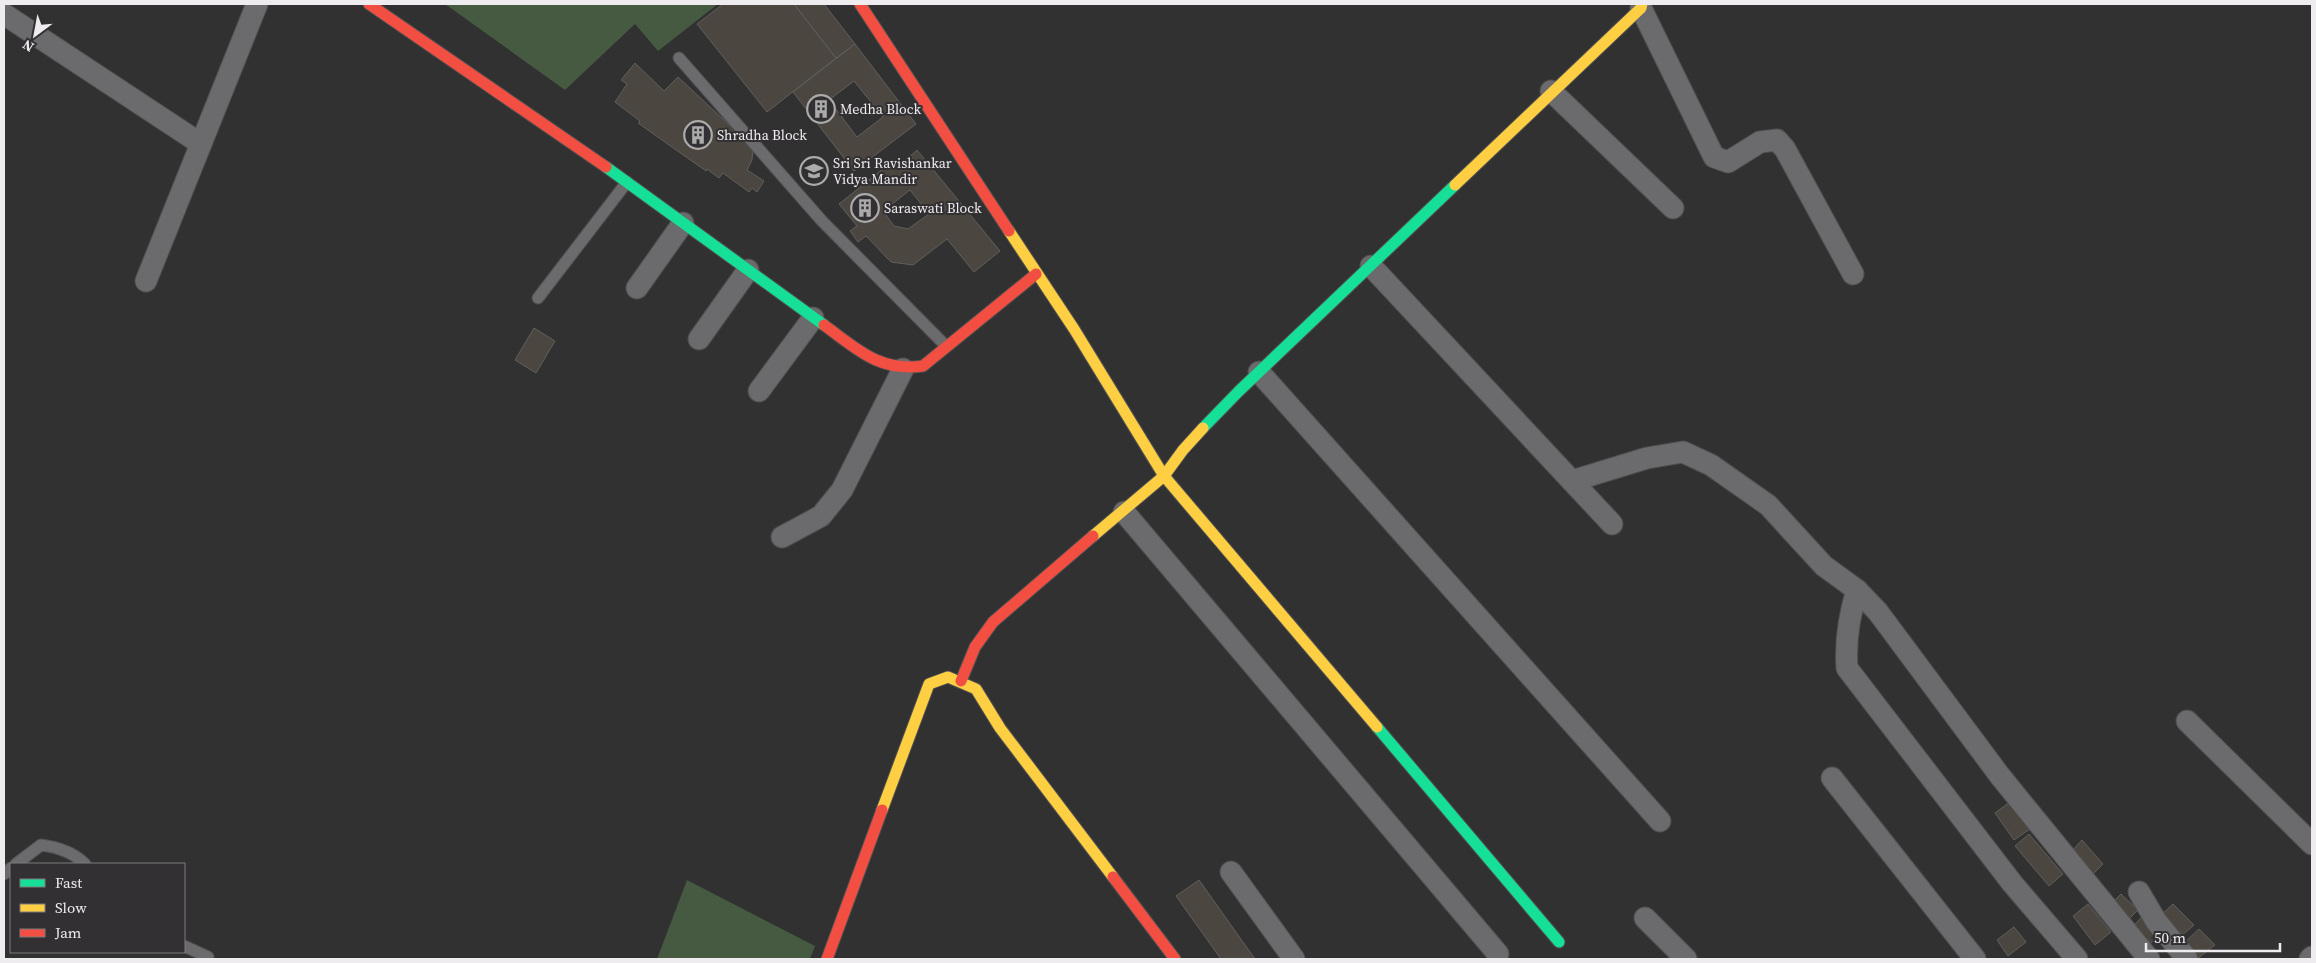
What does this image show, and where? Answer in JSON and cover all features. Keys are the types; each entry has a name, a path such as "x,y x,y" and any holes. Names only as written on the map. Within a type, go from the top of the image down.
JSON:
{"street":[{"path":"146,281 257,4"},
{"path":"369,4 627,182 813,318 865,355 886,367 903,369 923,366 1036,274"},
{"path":"860,4 1074,329 1164,476 1559,942"},
{"path":"961,681 975,647 993,622 1164,476 1183,450 1259,372 1641,6 1714,157 1728,162 1760,142 1777,140 1785,149 1852,274"},
{"path":"4,14 201,144"},
{"path":"1552,91 1674,208"},
{"path":"636,288 682,223"},
{"path":"1371,266 1612,524"},
{"path":"699,339 748,270"},
{"path":"759,390 813,318"},
{"path":"782,537 821,516 842,490 903,369"},
{"path":"1259,372 1660,821"},
{"path":"1572,481 1648,458 1682,452 1711,465 1768,505 1824,566 1857,590 1878,612 2000,776 2149,959"},
{"path":"1124,512 1498,954"},
{"path":"1857,590 1850,612 1845,647 1847,668 2012,883 2076,959"},
{"path":"828,959 929,684 948,677 976,689 1000,728 1176,959"},
{"path":"2186,721 2312,844"},
{"path":"1832,778 1976,959"},
{"path":"1231,872 1294,959"},
{"path":"2139,892 2156,921 2187,959"},
{"path":"1645,918 1686,959"}],"lane":[{"path":"679,58 822,221 946,346"},
{"path":"538,298 627,182"},
{"path":"17,863 41,845 56,847 78,857 84,863"},
{"path":"185,946 208,957"}],"green space":[{"path":"445,4 718,4 658,51 635,24 565,90"},
{"path":"687,880 815,946 810,959 657,959"}],"building":[{"path":"723,4 794,4 836,58 767,112 697,24"},
{"path":"794,4 824,4 855,44 836,58"},
{"name":"Medha Block","path":"855,44 916,124 854,171 793,92","holes":["854,81 883,117 857,137 829,100"]},
{"name":"Shradha Block","path":"635,63 664,91 678,77 753,147 752,160 747,170 764,181 757,192 752,188 749,192 723,173 719,178 707,169 706,171 638,123 640,121 615,102 627,84 621,80"},
{"name":"Saraswati Block","path":"917,150 1000,251 974,272 947,239 913,265 891,262 866,236 858,242 850,231 857,226 839,204 894,160 899,166","holes":["910,190 929,214 908,229 894,226 883,211"]},
{"path":"534,328 555,341 536,373 515,360"},
{"path":"2010,802 2030,829 2014,840 1995,813"},
{"path":"2029,834 2063,874 2049,886 2015,846"},
{"path":"2082,840 2103,864 2090,877 2069,854"},
{"path":"1199,880 1255,959 1221,959 1176,896"},
{"path":"2121,894 2138,910 2125,923 2108,907"},
{"path":"2088,904 2111,932 2095,945 2073,916"},
{"path":"2173,904 2194,925 2179,938 2159,917"},
{"path":"2142,917 2160,934 2148,946 2130,929"},
{"path":"2014,927 2026,942 2008,956 1997,940"},
{"path":"2199,929 2215,945 2197,959 2183,944"}],"traffic: fast":[{"path":"606,167 824,325"},
{"path":"1203,428 1239,391 1455,185"},
{"path":"1377,727 1559,942"}],"traffic: slow":[{"path":"1455,185 1641,8 1642,4"},
{"path":"1009,231 1074,329 1164,476 1093,536"},
{"path":"1203,428 1183,450 1164,476 1377,727"},
{"path":"882,810 929,684 948,677 976,689 1000,728 1113,877"}],"traffic: jam":[{"path":"369,4 606,167"},
{"path":"860,4 1009,231"},
{"path":"824,325 858,350 881,362 894,366 923,366 1036,274"},
{"path":"961,681 975,647 993,622 1093,536"},
{"path":"827,959 882,810"},
{"path":"1113,877 1175,959"}],"place":[{"name":"Medha Block","path":"821,109"},
{"name":"Shradha Block","path":"698,135"},
{"name":"Sri Sri Ravishankar Vidya Mandir","path":"814,171"},
{"name":"Saraswati Block","path":"865,208"}]}
